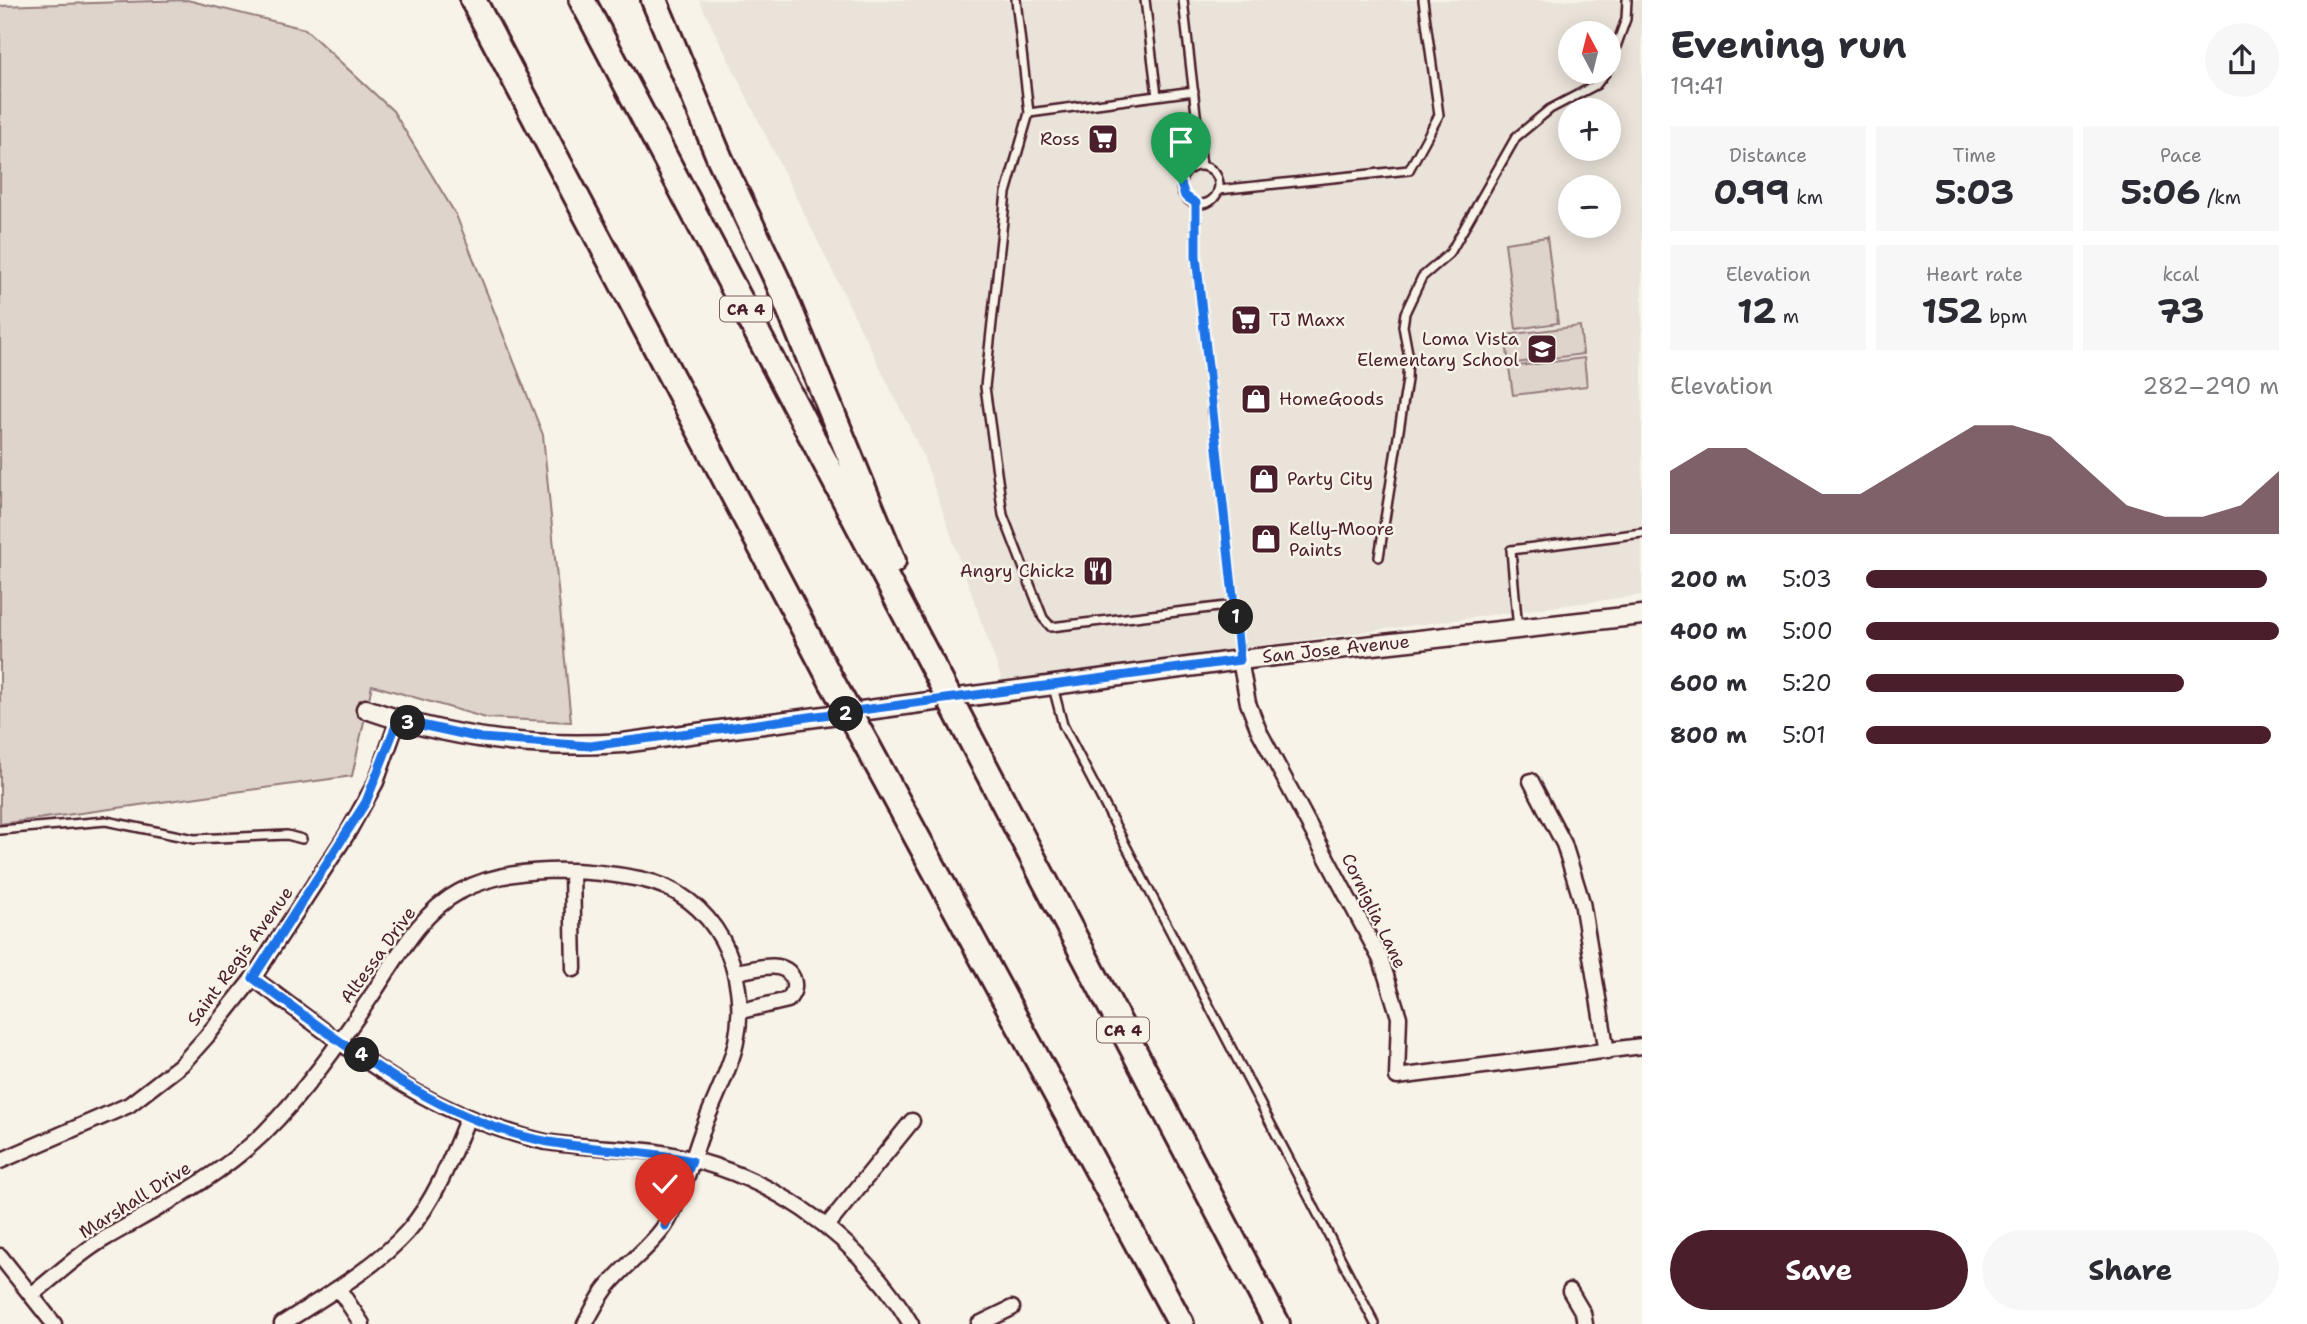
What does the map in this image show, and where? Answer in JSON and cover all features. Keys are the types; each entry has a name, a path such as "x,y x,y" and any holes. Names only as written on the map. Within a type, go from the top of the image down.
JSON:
{"highway":[{"path":"473,0 832,682 1181,1324"},
{"name":"CA 4","path":"582,0 1277,1324"},
{"path":"654,0 719,159 779,284 854,461 902,583 909,619"}],"street":[{"name":"San Jose Avenue","path":"366,709 398,720 481,738 590,746 1053,687 1240,660 1518,631 1642,615"},
{"name":"Corniglia Lane","path":"1240,660 1248,703 1259,732 1381,960 1399,1017 1398,1077 1642,1046"},
{"name":"Saint Regis Avenue","path":"0,1161 129,1105 182,1064 253,978 366,802 398,720"},
{"path":"1531,781 1564,844 1582,902 1607,1052"},
{"path":"572,872 574,969"},
{"name":"Altessa Drive","path":"341,1040 414,935 435,910 456,893 483,881 517,873 618,874 647,880 671,890 709,919 723,938 737,972 741,1011 736,1045 665,1226 605,1290 584,1324"},
{"path":"737,972 771,966 785,968 792,975 795,985 788,1000 741,1011"},
{"path":"253,978 433,1101 468,1117 544,1141 656,1152 767,1186 827,1226 881,1280 911,1324"},
{"name":"Marshall Drive","path":"31,1295 102,1240 160,1210 223,1168 263,1133 300,1093 341,1040"},
{"path":"282,1324 338,1288 407,1231 446,1169 468,1117"},
{"path":"827,1226 912,1121"},
{"path":"0,1256 54,1324"},
{"path":"338,1288 362,1324"},
{"path":"1570,1291 1583,1313 1585,1324"},
{"path":"979,1324 1012,1308"}],"lane":[{"path":"1016,0 1029,113 1006,193 985,387 1003,514 1043,618 1051,627 1235,605"},
{"path":"1145,0 1157,96"},
{"path":"1183,0 1202,166"},
{"path":"1219,190 1216,174 1202,166 1190,169 1182,178 1185,196 1196,203 1212,199 1219,190 1409,170 1439,115 1423,0"},
{"path":"1621,33 1626,19 1627,0"},
{"path":"1379,557 1407,380 1403,326 1405,313 1422,277 1450,253 1516,137 1550,109 1597,84"},
{"path":"1029,113 1194,91"},
{"path":"1196,203 1196,256 1240,660"},
{"path":"1518,631 1511,550 1642,533"},
{"path":"1053,687 1063,725 1376,1324"},
{"path":"0,830 106,821 194,839 287,835 302,839"}],"shaded area":[{"path":"187,0 305,29 393,111 456,215 543,435 571,722 486,718 372,685 352,776 0,824 0,6"},
{"path":"699,0 1642,0 1642,595 1002,680 922,453"},
{"path":"1547,237 1558,323 1516,329 1505,243"},
{"path":"1580,326 1583,354 1509,364 1505,335"},
{"path":"1584,358 1587,386 1513,395 1509,367"}],"place":[{"name":"Ross","path":"1103,139"},
{"name":"TJ Maxx","path":"1246,320"},
{"name":"Loma Vista Elementary School","path":"1542,349"},
{"name":"HomeGoods","path":"1256,399"},
{"name":"Party City","path":"1264,479"},
{"name":"Kelly-Moore Paints","path":"1266,539"},
{"name":"Angry Chickz","path":"1098,571"}],"route":[{"path":"665,1226 692,1161 656,1152 544,1141 468,1117 433,1101 377,1065 253,978 366,802 398,720 481,738 531,744 590,746 1053,687 1240,660 1196,256 1196,203 1185,196 1181,184"}]}
